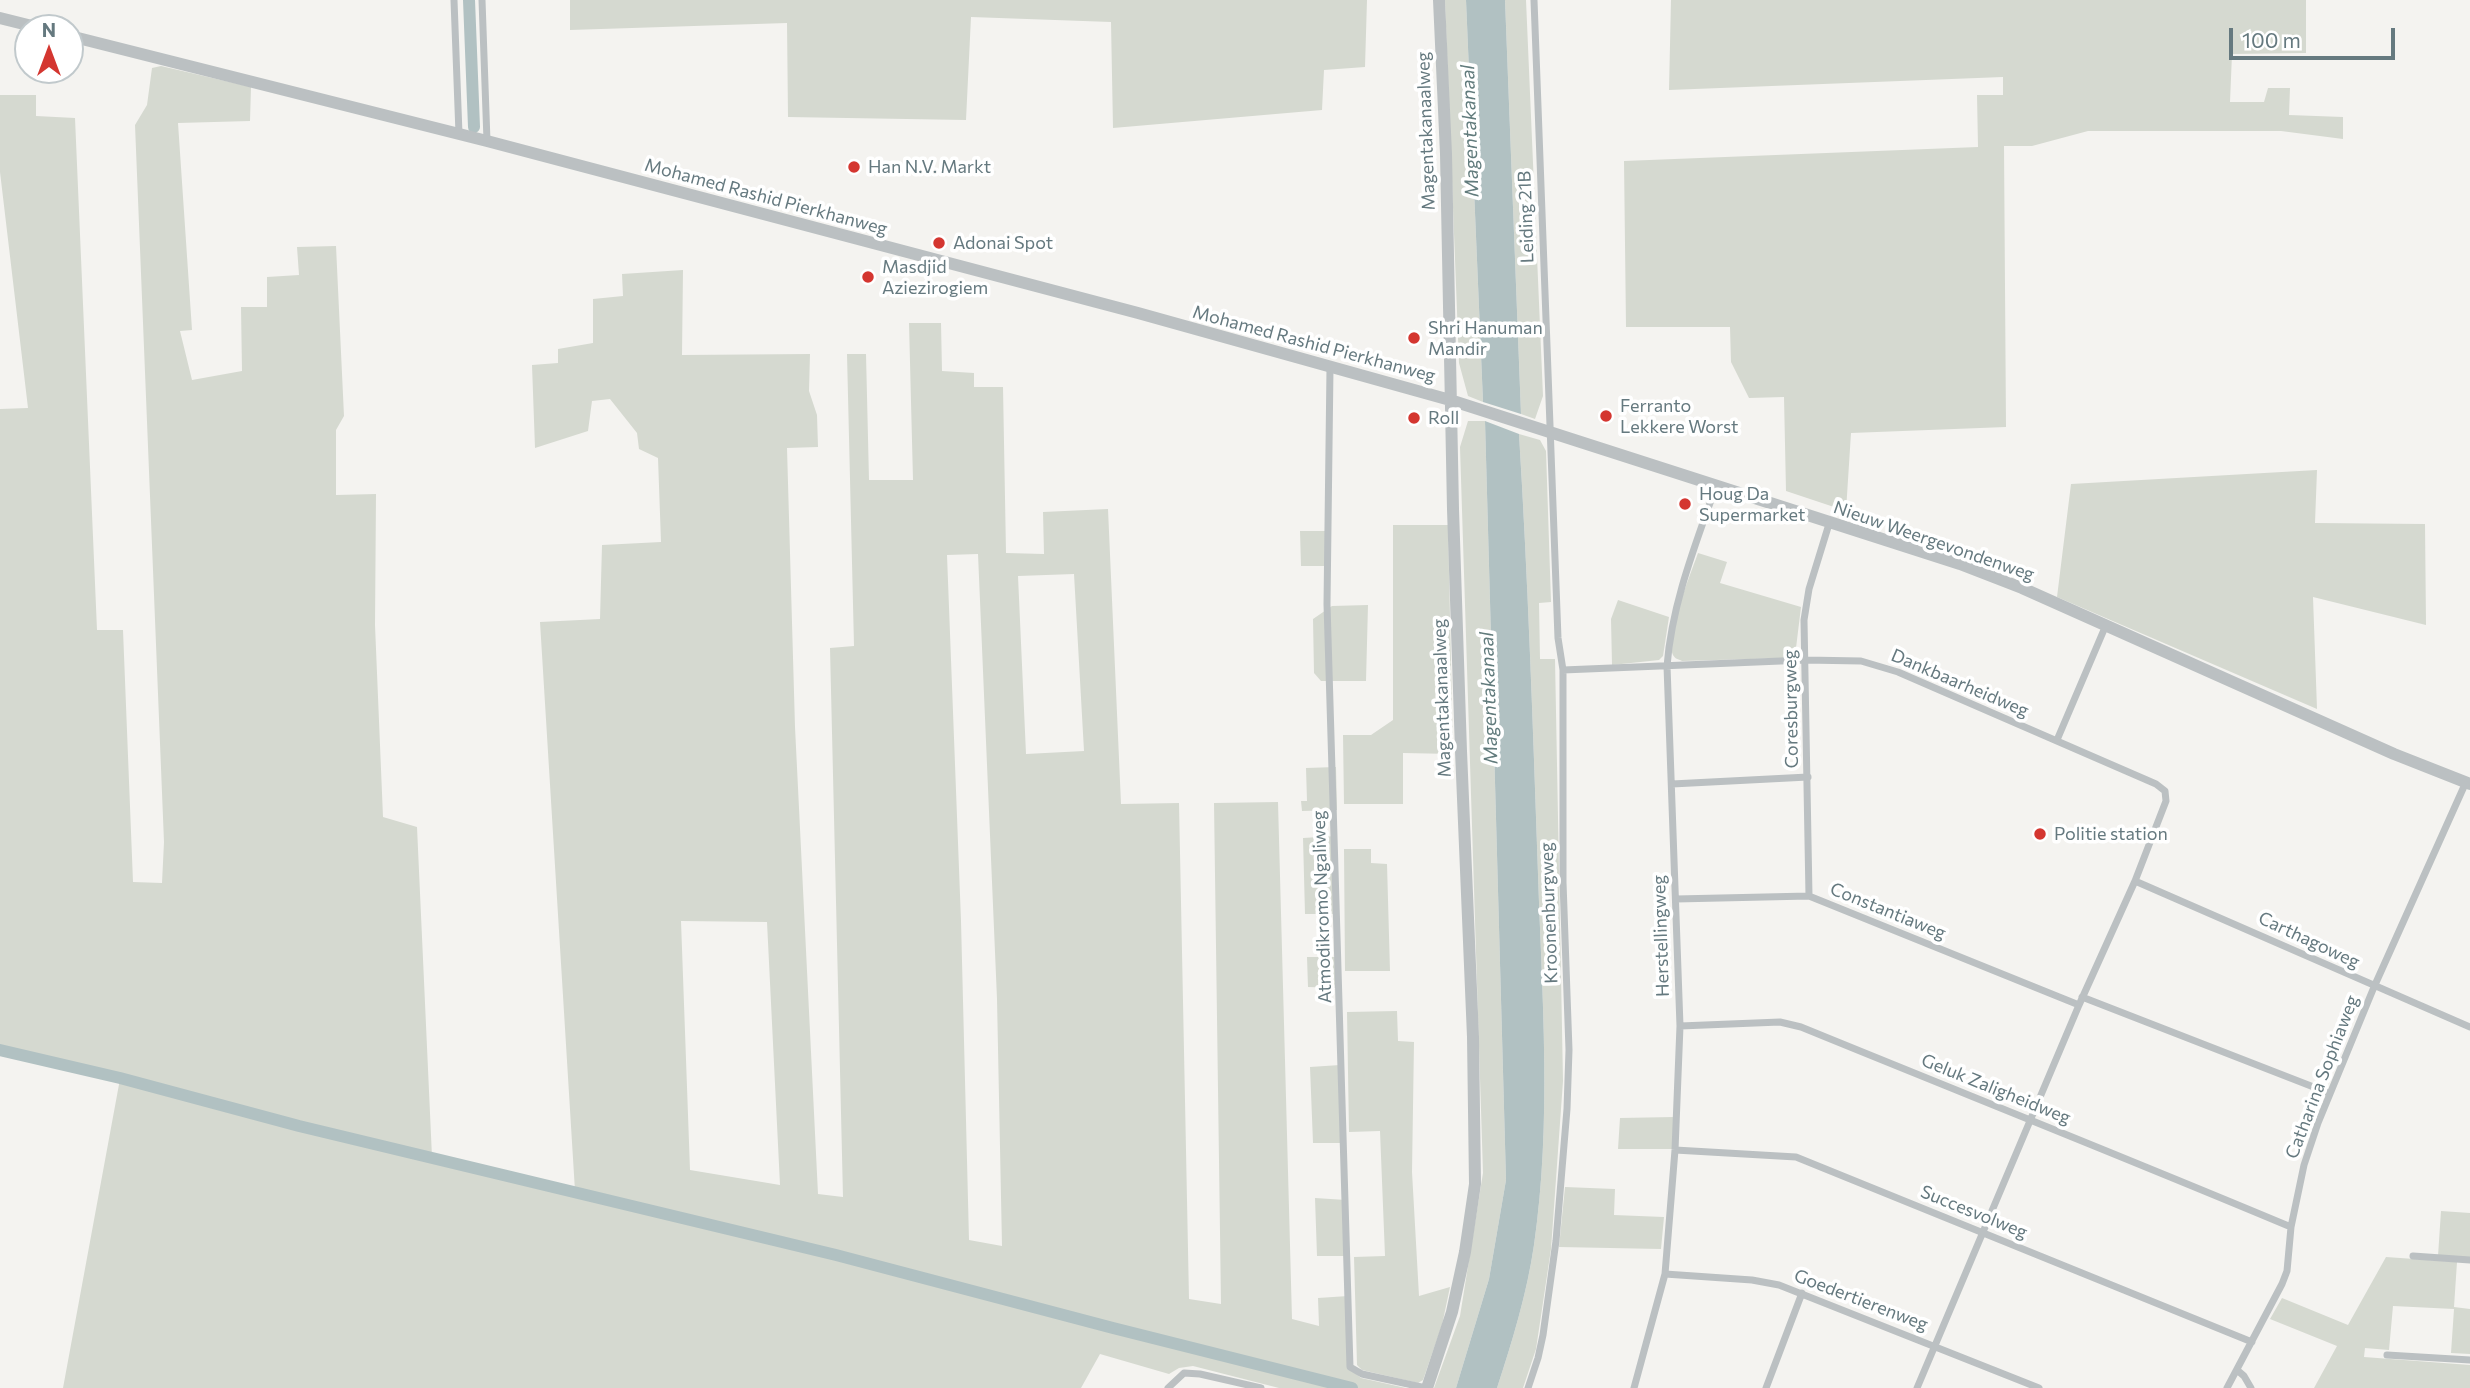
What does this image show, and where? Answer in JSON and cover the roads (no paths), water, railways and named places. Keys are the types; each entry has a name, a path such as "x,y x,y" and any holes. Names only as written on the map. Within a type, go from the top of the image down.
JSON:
{"street":[{"path":"454,0 459,134"},
{"path":"482,0 487,141"},
{"name":"Magentakanaalweg","path":"1426,1388 1452,1312 1465,1252 1475,1184 1473,1037 1461,751 1450,400 1446,154 1439,0"},
{"name":"Leiding 21B","path":"1534,0 1550,433"},
{"name":"Mohamed Rashid Pierkhanweg","path":"84,40 487,141 1125,310 1450,400"},
{"name":"Atmodikromo Ngaliweg","path":"1330,368 1327,604 1350,1367 1362,1374 1426,1388"},
{"name":"Nieuw Weergevondenweg","path":"1450,400 1960,564 2022,588 2394,754 2468,783"},
{"name":"Kroonenburgweg","path":"1528,1388 1543,1335 1556,1241 1569,1050 1562,816 1563,670 1559,638 1550,433"},
{"name":"Herstellingweg","path":"1634,1388 1665,1274 1675,1150 1680,1026 1667,666 1672,620 1679,593 1716,486"},
{"name":"Coresburgweg","path":"1810,896 1804,620 1809,589 1829,524"},
{"path":"2057,740 2106,625"},
{"name":"Dankbaarheidweg","path":"1563,670 1805,660 1849,660 1874,664 2057,740 2156,784 2165,791 2166,801 2135,881"},
{"path":"1672,784 1808,777"},
{"name":"Catharina Sophiaweg","path":"2227,1388 2287,1270 2291,1227 2304,1165 2329,1093 2374,987 2468,783"},
{"path":"1917,1388 2080,1001 2135,881"},
{"name":"Carthagoweg","path":"2135,881 2470,1027"},
{"name":"Constantiaweg","path":"1676,899 1810,896 2080,1001 2208,1046 2329,1093"},
{"name":"Geluk Zaligheidweg","path":"1680,1026 1789,1023 2079,1138 2291,1227"},
{"name":"Succesvolweg","path":"1675,1150 1797,1157 2252,1342"},
{"path":"2413,1256 2470,1260"},
{"name":"Goedertierenweg","path":"1665,1274 1752,1280 1779,1285 2039,1388"},
{"path":"1766,1388 1802,1293"},
{"path":"2387,1355 2470,1360"},
{"path":"2237,1370 2251,1388"},
{"path":"1168,1388 1184,1373 1261,1388"}],"waterway":[{"path":"469,0 474,127"},
{"path":"0,1050 120,1078 299,1126 836,1255 1352,1388"}],"place":[{"name":"Han N.V. Markt","path":"854,167"},
{"name":"Adonai Spot","path":"939,243"},
{"name":"Masdjid Aziezirogiem","path":"868,277"},
{"name":"Shri Hanuman Mandir","path":"1414,338"},
{"name":"Ferranto Lekkere Worst","path":"1606,416"},
{"name":"Roll","path":"1414,418"},
{"name":"Houg Da Supermarket","path":"1685,504"},
{"name":"Politie station","path":"2040,834"}],"water label":[{"name":"Magentakanaal","path":"1470,131"},
{"name":"Magentakanaal","path":"1489,698"}]}
